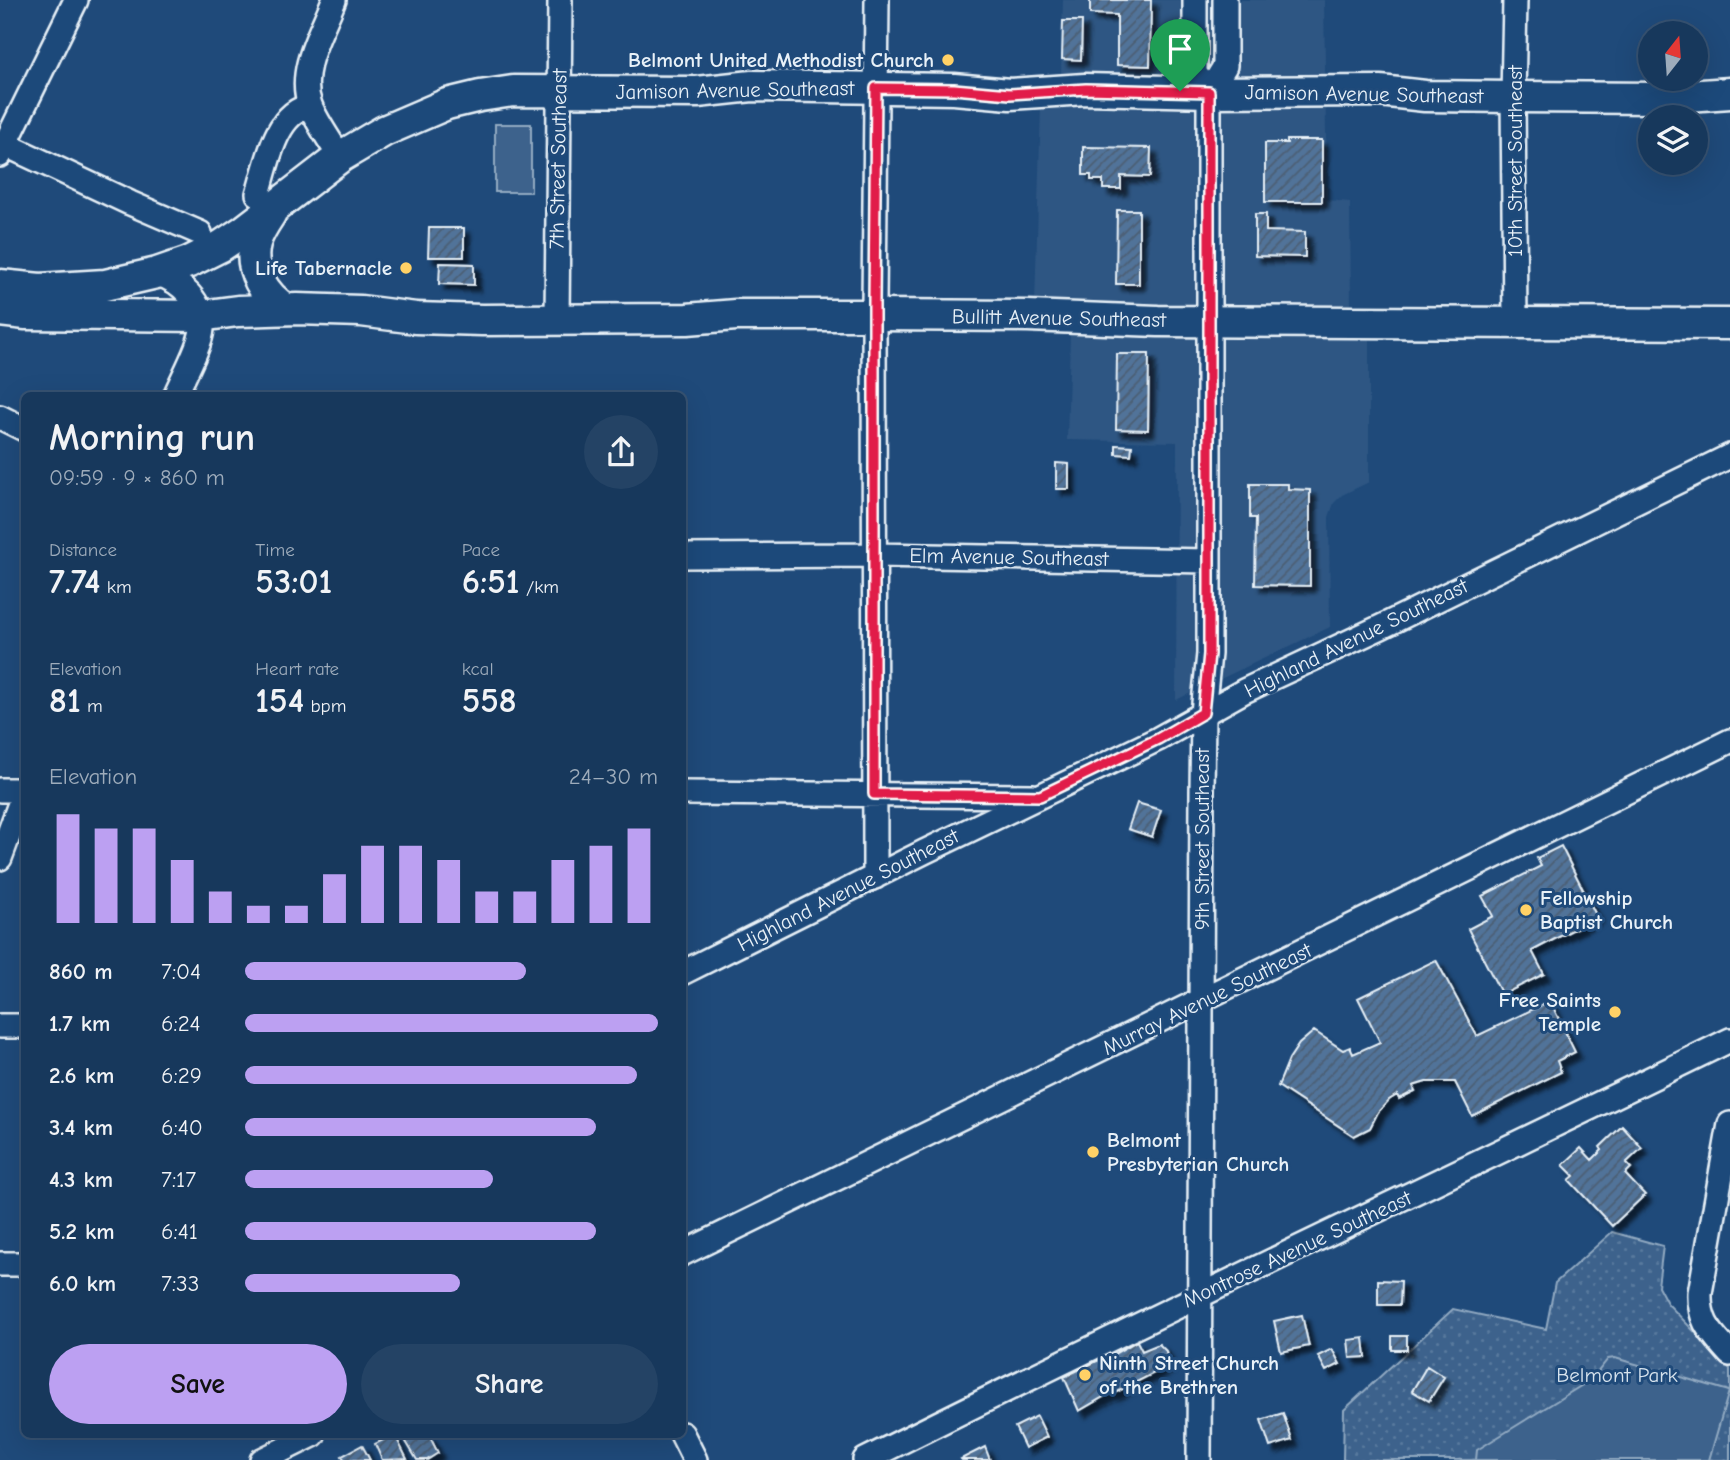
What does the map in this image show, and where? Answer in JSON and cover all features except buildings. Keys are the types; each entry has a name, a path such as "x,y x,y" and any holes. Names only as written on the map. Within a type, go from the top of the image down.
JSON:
{"main road":[{"name":"Jamison Avenue Southeast","path":"0,285 69,289 105,285 157,273 189,262 220,246 266,200 384,131 447,104 513,91 697,92 752,86 954,89 1010,94 1086,89 1209,92 1380,91 1425,96 1659,98 1730,93"},
{"path":"266,200 254,245 255,264 263,289 286,309"},
{"name":"Bullitt Avenue Southeast","path":"200,316 286,309 361,311 389,317"},
{"path":"0,311 26,314 200,316"},
{"name":"Bullitt Avenue Southeast","path":"200,316 221,321 352,322 389,317 482,320 874,315 1208,321 1730,324"}],"street":[{"path":"76,0 2,147 200,233"},
{"path":"334,0 307,70 306,85 310,106 340,157"},
{"name":"7th Street Southeast","path":"557,319 560,0"},
{"path":"876,877 874,315 877,0"},
{"name":"9th Street Southeast","path":"1195,0 1195,73 1209,92"},
{"name":"9th Street Southeast","path":"1199,1460 1203,713 1209,654 1209,92 1225,66 1225,0"},
{"name":"10th Street Southeast","path":"1515,0 1515,322"},
{"path":"266,200 276,140 287,118 295,111 310,106"},
{"path":"157,273 181,285 191,296 202,328 177,392"},
{"path":"0,417 21,428"},
{"name":"Highland Avenue Southeast","path":"686,971 1158,739 1203,713 1730,456"},
{"name":"Elm Avenue Southeast","path":"686,556 874,555 1209,561"},
{"name":"Murray Avenue Southeast","path":"686,1252 1730,741"},
{"path":"0,790 21,792"},
{"path":"686,793 1040,796"},
{"path":"0,858 21,800"},
{"path":"0,1026 21,1026"},
{"name":"Montrose Avenue Southeast","path":"865,1460 1067,1358 1496,1155 1730,1040"},
{"path":"1730,1125 1700,1293 1700,1307 1707,1329 1730,1354"},
{"path":"0,1264 21,1264"},
{"path":"262,1460 307,1438"},
{"path":"684,1438 695,1460"}],"shaded area":[{"path":"1063,0 1324,0 1327,200 1350,202 1351,307 1369,308 1369,482 1342,495 1334,503 1329,517 1330,627 1176,700 1177,442 1067,440 1070,336 1034,335 1042,75 1061,75"}],"green space":[{"path":"495,124 531,124 531,192 495,192"},
{"name":"Belmont Park","path":"1612,1232 1663,1246 1658,1286 1667,1303 1730,1369 1730,1460 1343,1460 1344,1410 1453,1309 1546,1329 1555,1283"},
{"path":"1615,1358 1729,1391 1709,1460 1476,1460 1477,1450 1592,1379 1608,1359"}],"place":[{"name":"Belmont United Methodist Church","path":"948,60"},
{"name":"Life Tabernacle","path":"406,268"},
{"name":"Fellowship Baptist Church","path":"1526,910"},
{"name":"Free Saints Temple","path":"1615,1012"},
{"name":"Belmont Presbyterian Church","path":"1093,1152"},
{"name":"Ninth Street Church of the Brethren","path":"1085,1375"}],"route":[{"path":"876,88 954,89 1010,94 1086,89 1180,91 1209,92 1209,654 1203,713 1158,739 1040,796 874,794 876,88"}]}
